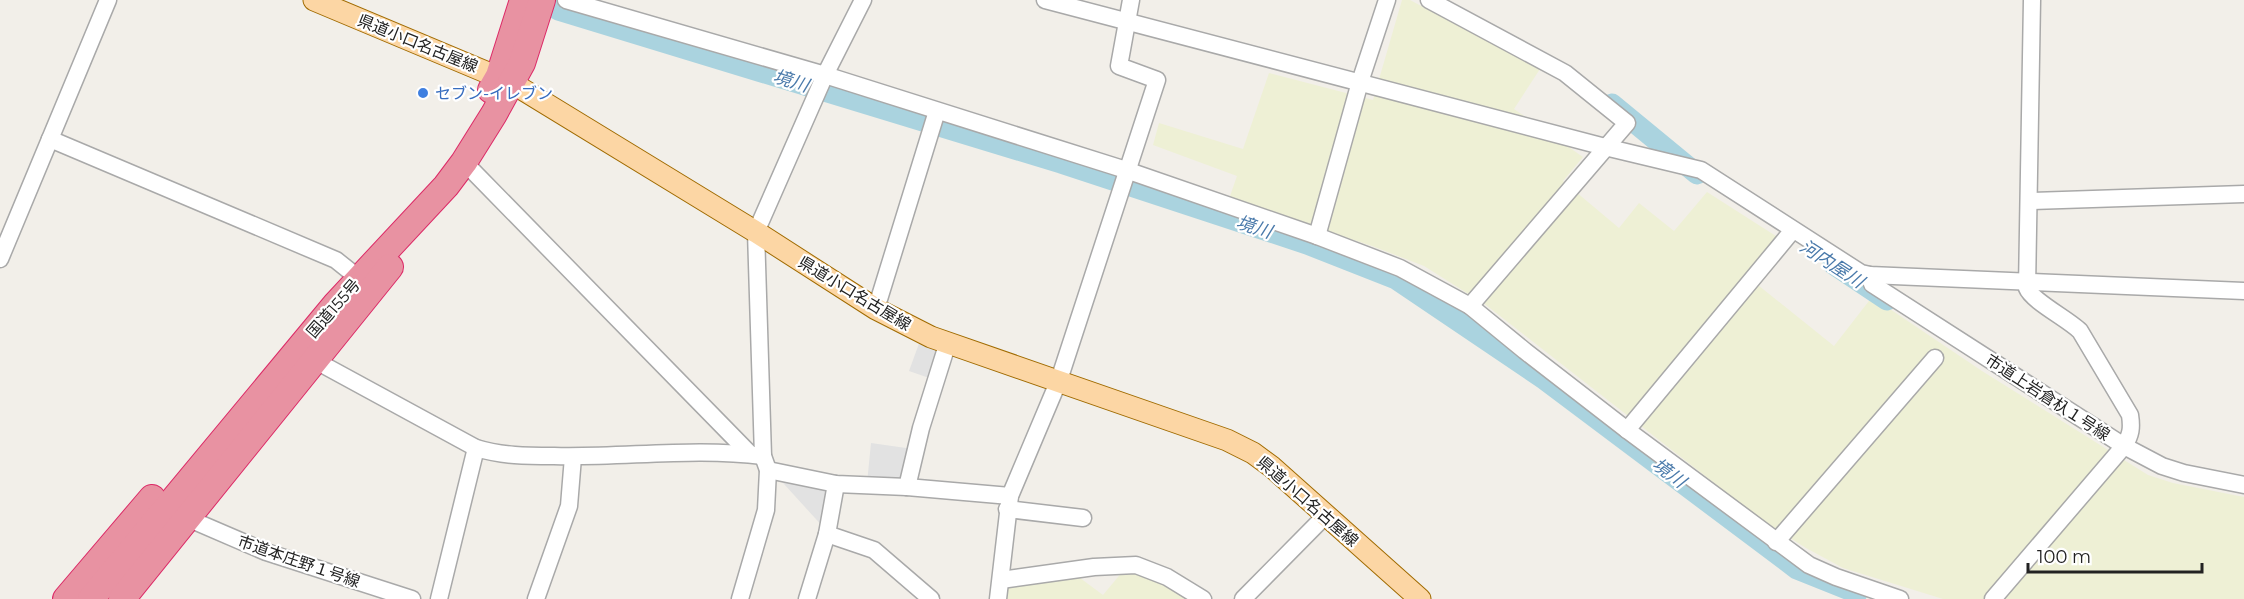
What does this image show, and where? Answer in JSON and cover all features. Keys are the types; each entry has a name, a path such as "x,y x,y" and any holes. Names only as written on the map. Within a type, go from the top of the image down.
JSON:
{"highway":[{"name":"国道155号","path":"81,599 285,358 446,186 464,162 505,79 523,0"},
{"name":"国道155号","path":"91,599 285,358 325,303 451,155 505,79 522,63 542,0"},
{"path":"122,599 410,242 446,186"},
{"path":"66,599 275,352 325,303"}],"main road":[{"name":"県道小口名古屋線","path":"314,0 505,79 756,232 876,309 931,336 1227,440 1253,453 1272,467 1420,599"}],"street":[{"path":"0,259 108,0"},
{"path":"566,0 825,75 937,111 1125,178 1317,236 1400,268 1470,306 1627,430 1809,565 1900,599"},
{"path":"740,599 766,510 760,460 756,232 825,75 863,0"},
{"path":"1045,0 1605,147 1701,170 1856,271 1870,275 2244,291"},
{"path":"998,599 1008,502 1059,380 1157,80 1119,66 1131,0"},
{"path":"1317,236 1360,82 1387,0"},
{"path":"1429,0 1565,73 1627,123 1470,306"},
{"path":"1993,599 2124,446 2131,433 2130,415 2088,342 2069,321 2031,296 2027,288 2032,0"},
{"path":"876,309 937,111"},
{"path":"50,139 336,260 351,272"},
{"path":"464,162 760,460"},
{"path":"2030,201 2244,194"},
{"path":"1627,430 1793,230"},
{"name":"市道上岩倉杁１号線","path":"1870,275 1872,284 2124,446 2162,466 2184,473 2244,485"},
{"path":"908,487 921,428 948,342"},
{"path":"1776,542 1935,358"},
{"path":"316,361 476,448 500,455 760,460 836,484 908,487 1008,502 1083,518"},
{"path":"439,599 476,448"},
{"path":"536,599 569,506 573,457"},
{"path":"807,599 826,534 836,484"},
{"path":"1243,599 1326,515"},
{"name":"市道本庄野１号線","path":"187,518 266,552 412,599"},
{"path":"826,534 874,550 926,598"},
{"path":"1001,580 1094,567 1136,565 1167,577 1203,599"}],"green space":[{"path":"1402,0 1410,0 1540,69 1514,109 1583,157 1563,181 1619,228 1639,203 1674,231 1707,192 1779,238 1748,277 1834,346 1872,297 1982,371 2148,475 2173,483 2244,497 2244,599 1943,599 1843,568 1759,518 1486,305 1424,266 1372,246 1229,199 1237,176 1153,145 1159,123 1243,149 1269,73 1373,100"},
{"path":"1123,571 1134,572 1166,583 1193,599 1003,599 1005,584 1076,575 1103,595"}],"shaded area":[{"path":"921,338 943,345 932,379 909,371"},
{"path":"871,443 913,449 905,485 867,483"},
{"path":"774,473 834,485 825,529"}],"waterway":[{"name":"境川","path":"558,10 1061,163 1307,244 1396,279 1544,379 1797,569 1857,593"},
{"name":"河内屋川","path":"1612,104 1697,174"},
{"name":"河内屋川","path":"1833,264 1887,300"}],"place":[{"name":"セブン-イレブン","path":"423,93"}]}
